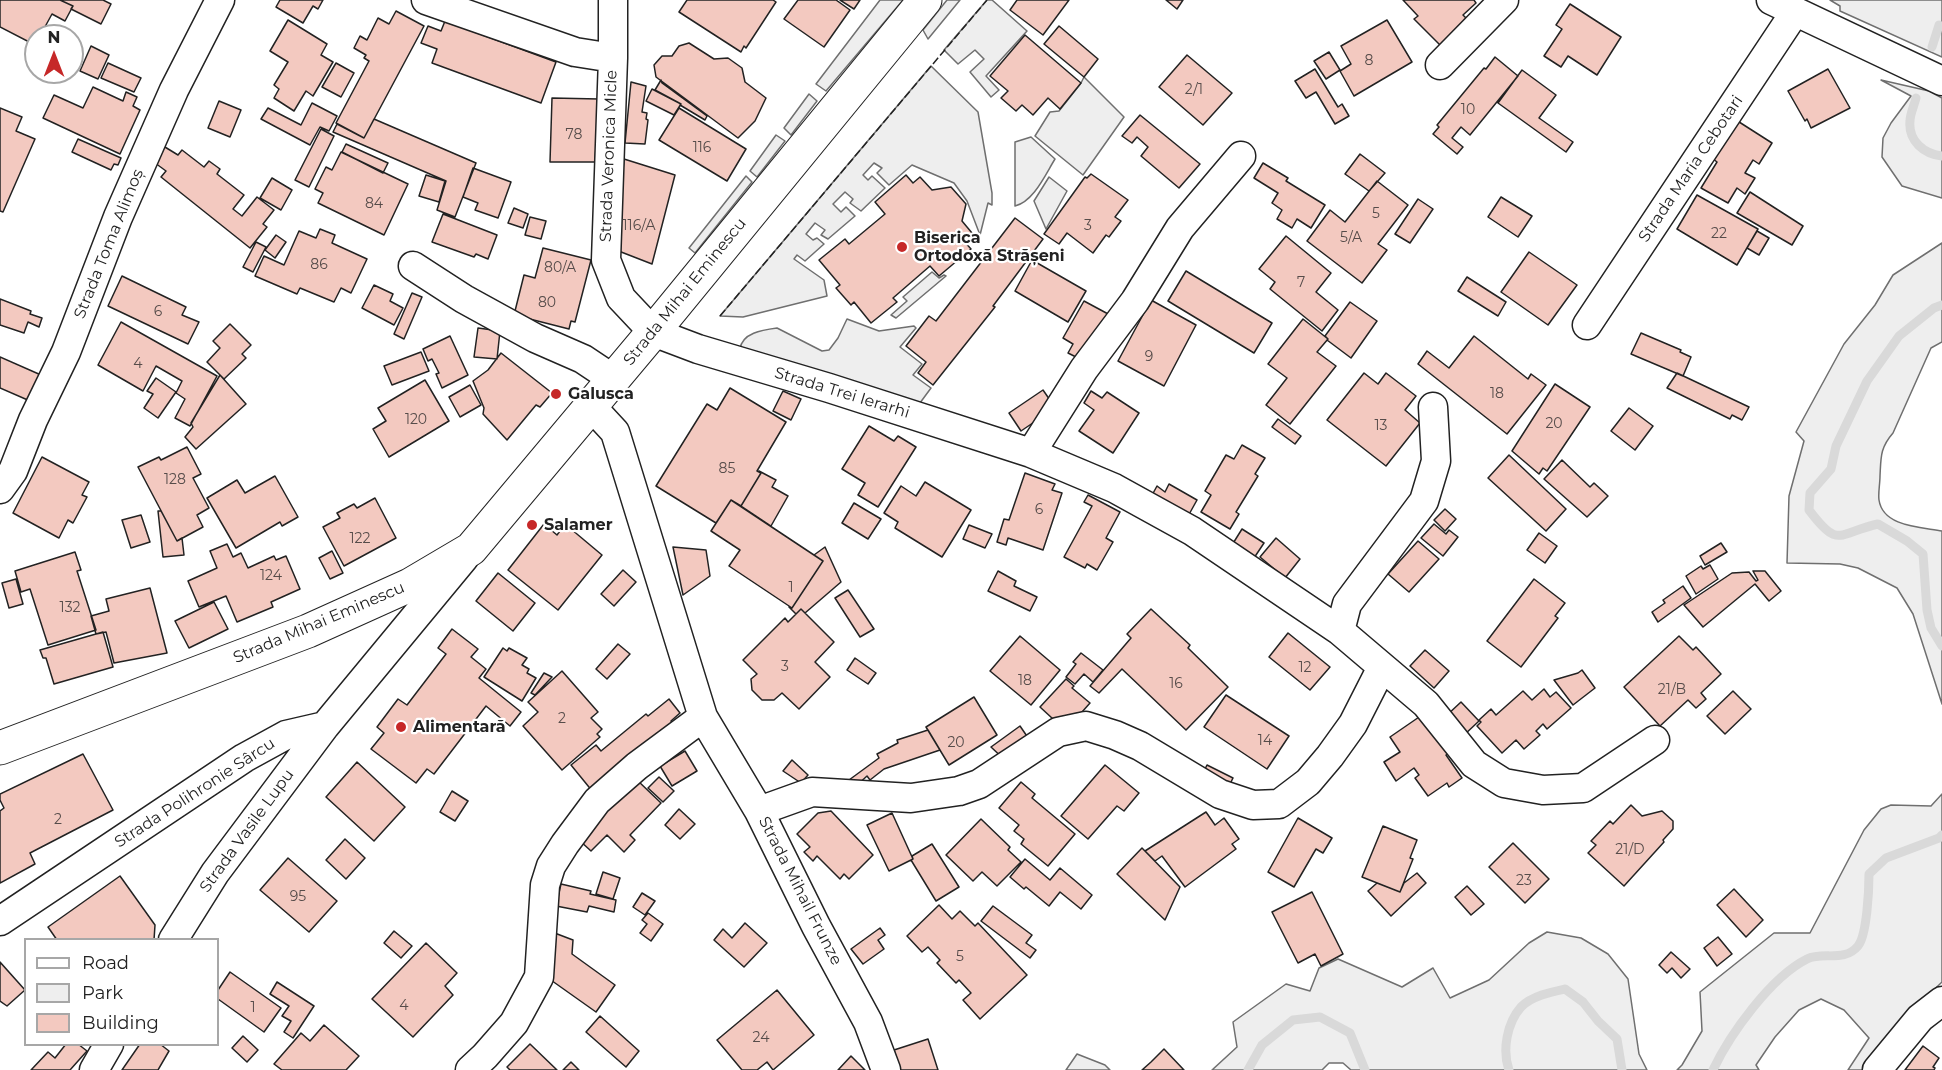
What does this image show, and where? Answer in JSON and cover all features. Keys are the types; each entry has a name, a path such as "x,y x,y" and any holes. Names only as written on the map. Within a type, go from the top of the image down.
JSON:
{"main road":[{"name":"Strada Mihai Eminescu","path":"0,747 308,631 410,585 471,549 653,332 925,0"}],"street":[{"name":"Strada Toma Alimoș","path":"0,489 12,471 33,420 66,352 118,218 174,90 220,0"},
{"path":"426,0 575,52 613,58"},
{"name":"Strada Veronica Micle","path":"613,0 606,260 621,298 653,332"},
{"path":"1440,65 1504,0"},
{"name":"Strada Maria Cebotari","path":"1587,325 1783,6 1942,81"},
{"path":"1031,453 1084,369 1135,301 1180,228 1241,156"},
{"path":"413,266 464,299 535,338 583,359 613,379"},
{"name":"Strada Trei Ierarhi","path":"653,332 698,349 829,388 1031,453 1114,488 1192,531 1340,631 1426,704 1474,764 1504,783 1543,790 1583,788 1655,740"},
{"name":"Strada Mihail Frunze","path":"590,405 615,432 703,717 759,811 816,926 868,1022 886,1070"},
{"path":"1340,631 1347,604 1424,501 1436,461 1433,407"},
{"path":"325,726 471,549"},
{"path":"759,811 812,792 910,798 959,791 979,784 1058,732 1086,726 1140,746 1220,794 1253,805 1279,804 1308,782 1330,756 1353,724 1382,667"},
{"path":"470,1070 514,1023 539,977 545,885 550,866 597,801 637,766 703,717"},
{"name":"Strada Polihronie Sârcu","path":"0,921 244,758 286,735 325,726"},
{"name":"Strada Vasile Lupu","path":"174,938 215,873 325,726"},
{"path":"1876,1070 1920,1018 1942,1001"},
{"path":"94,1070 107,1046"}],"green space":[{"path":"880,0 903,0 826,91 816,84"},
{"path":"947,0 960,0 928,39 923,30"},
{"path":"987,0 992,0 1027,31 986,76 999,90 991,97 970,72 984,59 975,50 958,64 944,50"},
{"path":"1830,0 1942,0 1942,57 1840,11 1840,6"},
{"path":"931,66 978,112 992,193 992,205 988,203 980,235 967,201 954,183 912,165 889,185 877,173 882,168 874,163 863,175 868,180 872,176 885,188 861,211 850,203 853,199 845,192 833,204 841,212 846,207 855,216 828,239 821,235 825,230 815,223 806,234 813,240 817,238 824,244 805,261 797,255 794,259 824,280 827,296 743,317 720,316"},
{"path":"1084,77 1124,117 1083,175 1035,136 1050,112 1059,111"},
{"path":"1881,80 1929,91 1942,98 1942,198 1902,186 1882,157 1883,138 1911,96"},
{"path":"809,94 817,101 791,135 784,128"},
{"path":"776,135 785,141 757,177 750,171"},
{"path":"1031,137 1055,159 1043,180 1028,199 1015,206 1015,142"},
{"path":"746,176 752,182 695,253 689,248"},
{"path":"1049,177 1067,191 1046,229 1034,201"},
{"path":"1942,243 1942,342 1931,348 1893,433 1883,448 1879,500 1882,509 1895,521 1914,527 1942,531 1942,704 1913,614 1897,588 1858,568 1840,564 1787,563 1789,496 1804,441 1796,432 1844,344 1875,305 1893,275"},
{"path":"932,272 939,278 946,276 896,318 891,315 907,301 903,297"},
{"path":"847,319 879,331 914,326 916,328 900,347 922,364 913,375 931,388 917,407 740,349 749,336 759,331 777,328 822,351 829,350"},
{"path":"1942,794 1942,982 1917,1006 1864,1070 1848,1070 1869,1038 1844,1010 1821,999 1799,1010 1775,1037 1756,1065 1759,1070 1677,1070 1702,1031 1700,992 1774,933 1810,933 1864,830 1881,809 1891,805 1931,806"},
{"path":"1547,932 1581,938 1608,954 1628,979 1639,1054 1647,1070 1351,1070 1343,1063 1329,1063 1322,1070 1212,1070 1237,1047 1233,1022 1286,984 1310,991 1319,968 1338,959 1402,987 1433,968 1450,998 1489,980 1529,943"},
{"path":"1077,1054 1105,1065 1110,1070 1066,1070"}],"building":[{"path":"0,0 60,0 73,6 65,21 52,14 47,24 24,24 24,39 0,27"},
{"path":"60,0 103,0 111,4 101,24 71,9 73,6"},
{"path":"280,0 323,0 318,9 313,6 303,23 276,7"},
{"path":"687,0 773,0 776,2 746,48 744,46 741,52 679,12"},
{"path":"798,0 836,0 850,10 824,47 784,19"},
{"path":"840,0 860,0 854,9"},
{"path":"1017,0 1069,0 1043,35 1010,10"},
{"path":"1166,0 1183,0 1177,9"},
{"path":"1403,0 1474,0 1476,3 1463,15 1471,23 1444,49 1414,19 1418,16"},
{"path":"1570,4 1621,37 1597,75 1568,56 1561,67 1544,56 1562,29 1556,25"},
{"path":"396,11 424,26 364,138 336,123 369,61 364,58 366,55 354,48 360,36 367,40 378,18 389,24"},
{"path":"288,20 327,44 321,55 333,62 313,96 306,91 294,111 274,98 279,89 274,85 288,62 270,51"},
{"path":"1387,20 1412,62 1354,96 1340,71 1351,64 1341,46"},
{"path":"445,21 556,62 541,103 432,63 437,49 421,43 428,26 441,31"},
{"path":"1059,26 1098,59 1084,77 1044,44"},
{"path":"1025,35 1081,83 1060,109 1048,98 1033,115 1022,105 1016,111 1001,98 1008,91 990,76"},
{"path":"689,43 714,59 728,58 742,68 745,82 766,98 755,121 738,138 656,77 654,65 662,56 672,56 679,46"},
{"path":"91,46 109,55 98,79 84,73 84,62"},
{"path":"1329,52 1340,70 1326,79 1314,61"},
{"path":"1187,55 1232,93 1203,125 1159,87"},
{"path":"1495,57 1518,76 1470,135 1461,127 1452,138 1463,147 1457,154 1433,134 1439,127 1437,125"},
{"path":"108,63 141,78 134,92 101,78"},
{"path":"336,63 354,73 341,97 322,87"},
{"path":"1315,69 1338,107 1342,104 1349,116 1335,124 1316,92 1306,98 1295,81"},
{"path":"1828,69 1850,108 1811,128 1788,91"},
{"path":"1522,70 1556,95 1539,118 1573,142 1566,152 1498,103"},
{"path":"661,80 707,116 705,120 655,90"},
{"path":"631,82 646,86 642,112 647,113 646,119 648,120 645,144 625,143"},
{"path":"93,87 123,101 126,92 137,97 133,106 140,110 120,154 43,118 54,95 83,108"},
{"path":"652,89 681,104 674,115 646,101"},
{"path":"552,98 599,99 595,162 550,162"},
{"path":"219,101 241,110 230,137 208,128"},
{"path":"312,103 337,116 329,131 320,127 310,145 261,119 268,108 301,125"},
{"path":"0,108 22,117 16,131 35,139 3,212 0,211"},
{"path":"679,108 746,149 727,181 659,140"},
{"path":"1140,115 1200,164 1179,188 1141,156 1148,147 1137,137 1132,143 1122,136"},
{"path":"374,119 476,163 455,217 437,210 446,181 333,132 337,124 364,138"},
{"path":"1736,120 1772,143 1759,164 1753,160 1745,173 1755,178 1745,194 1737,188 1728,203 1701,188 1717,162 1712,158"},
{"path":"321,129 334,136 309,187 295,180"},
{"path":"78,139 121,158 118,165 114,164 111,170 72,152"},
{"path":"160,144 178,155 182,150 204,167 209,161 220,169 217,174 244,195 233,209 242,216 257,197 274,210 263,224 267,227 250,248 161,177 166,171 151,160"},
{"path":"346,144 388,163 383,173 342,152"},
{"path":"341,152 408,184 384,235 318,203 323,193 315,189 326,167 332,170"},
{"path":"1360,154 1385,173 1369,191 1345,174"},
{"path":"624,159 675,175 652,264 616,250"},
{"path":"1263,163 1288,178 1286,181 1325,205 1311,228 1297,219 1292,228 1277,219 1282,210 1272,203 1278,193 1254,178"},
{"path":"473,168 511,182 498,218 475,210 478,203 463,197"},
{"path":"1091,174 1128,200 1115,217 1121,221 1109,237 1106,235 1093,253 1067,233 1059,244 1044,234 1085,177"},
{"path":"426,175 445,181 439,202 419,196"},
{"name":"Biserica Ortodoxă Strășeni","path":"906,175 913,183 920,177 932,190 951,187 966,204 962,221 972,233 963,240 971,249 939,276 930,266 893,298 897,302 871,323 854,302 851,305 836,288 840,285 819,260 845,239 849,244 885,214 875,202"},
{"path":"272,178 292,190 281,210 260,198"},
{"path":"1377,181 1408,205 1378,244 1387,250 1362,283 1307,241 1330,210 1345,222"},
{"path":"1750,192 1803,226 1792,245 1737,213"},
{"path":"1697,195 1758,229 1737,265 1677,229"},
{"path":"1501,197 1532,216 1518,237 1488,217"},
{"path":"1418,199 1433,209 1410,243 1395,234"},
{"path":"514,208 528,214 523,228 508,223"},
{"path":"443,214 497,235 488,259 476,254 474,257 432,242"},
{"path":"530,217 546,221 541,239 525,235"},
{"path":"1015,218 1043,239 993,306 995,307 933,385 918,373 926,362 906,346 929,316 936,321"},
{"path":"320,229 335,235 332,243 367,259 351,293 341,288 334,302 300,288 297,294 255,276 264,256 284,265 299,231 316,238"},
{"path":"1757,231 1769,238 1759,255 1747,248"},
{"path":"276,235 286,242 275,258 265,250"},
{"path":"1286,236 1331,273 1316,292 1338,310 1322,331 1270,289 1275,282 1259,269"},
{"path":"256,242 266,247 253,272 243,267"},
{"path":"543,248 591,260 575,322 571,321 569,329 514,315 524,275 535,278"},
{"path":"1529,252 1577,285 1548,325 1501,292"},
{"path":"1032,260 1086,291 1068,322 1015,291"},
{"path":"1186,271 1272,323 1254,353 1168,301"},
{"path":"122,276 186,307 182,315 199,322 188,344 108,306"},
{"path":"1467,277 1506,302 1498,316 1458,291"},
{"path":"374,285 393,294 390,301 403,308 394,325 362,308"},
{"path":"412,293 422,297 404,339 394,334"},
{"path":"0,299 31,311 30,314 42,318 39,327 28,322 24,333 0,325"},
{"path":"1151,300 1196,325 1164,386 1118,361"},
{"path":"1084,301 1110,315 1084,361 1068,353 1073,344 1063,338"},
{"path":"1350,302 1377,321 1351,358 1325,336"},
{"path":"1303,319 1328,339 1317,352 1336,366 1290,424 1266,405 1287,378 1268,364"},
{"path":"121,322 217,376 190,426 175,418 185,399 176,393 182,381 156,366 143,391 98,365"},
{"path":"230,324 251,345 242,354 246,358 224,379 207,362 220,348 213,341"},
{"path":"478,328 500,331 497,359 474,357"},
{"path":"1641,333 1681,350 1680,352 1691,357 1683,376 1631,354"},
{"path":"450,336 468,375 442,388 436,374 439,373 432,359 428,361 423,349"},
{"path":"1474,336 1528,379 1531,374 1546,385 1507,434 1418,364 1427,351 1449,368"},
{"path":"421,352 429,371 392,385 384,366"},
{"path":"501,353 552,393 540,407 536,405 507,440 483,414 484,408 473,381 488,370"},
{"path":"0,357 41,375 30,401 0,388"},
{"path":"1364,373 1378,384 1386,373 1416,396 1405,410 1420,423 1386,466 1327,420"},
{"path":"1677,373 1749,407 1742,420 1732,415 1730,419 1667,388"},
{"path":"220,375 246,404 196,449 185,437 193,427 191,423"},
{"path":"156,378 176,392 158,418 144,408 153,394 147,391"},
{"path":"425,380 449,421 389,457 373,429 386,421 378,408"},
{"path":"1555,384 1590,407 1547,471 1543,468 1539,474 1512,451"},
{"path":"470,385 481,405 460,417 449,397"},
{"path":"730,388 786,422 757,471 761,473 741,506 731,500 716,523 656,486 707,404 717,410"},
{"path":"1043,390 1052,403 1046,414 1021,431 1009,413"},
{"path":"783,391 801,399 791,420 773,411"},
{"path":"1091,391 1102,398 1107,392 1139,413 1113,453 1079,431 1094,410 1084,403"},
{"path":"1629,408 1653,426 1635,450 1611,431"},
{"path":"1278,419 1301,436 1295,444 1272,427"},
{"path":"869,426 894,441 898,436 916,447 878,507 858,495 865,483 842,469"},
{"path":"1242,445 1265,458 1255,474 1258,476 1236,512 1239,514 1230,529 1201,512 1211,495 1205,491 1226,455 1234,459"},
{"path":"187,447 201,474 193,478 209,508 197,515 203,527 177,541 138,467 159,457 161,460"},
{"path":"1509,455 1566,509 1546,531 1488,478"},
{"path":"42,457 89,482 82,495 87,497 73,523 68,520 59,538 13,513"},
{"path":"1562,460 1590,487 1594,483 1608,496 1587,517 1544,479"},
{"path":"759,471 776,480 772,487 788,496 771,526 741,506 761,473"},
{"path":"1025,473 1055,484 1052,490 1062,493 1043,550 1008,538 1006,545 997,542 1004,519 1009,520"},
{"path":"275,476 298,517 282,526 280,522 236,548 207,498 237,480 245,493"},
{"path":"925,482 971,510 942,557 895,528 898,522 884,513 901,486 916,496"},
{"path":"1169,484 1197,500 1187,518 1151,497 1157,486 1165,492"},
{"path":"1088,495 1120,512 1106,538 1113,542 1097,570 1087,564 1085,568 1064,557 1092,506 1084,502"},
{"path":"375,498 396,538 344,566 323,527 340,518 337,513 354,504 357,508"},
{"path":"731,500 823,561 792,608 729,566 740,550 711,531"},
{"path":"854,503 881,519 868,539 842,523"},
{"path":"1445,509 1456,519 1445,531 1434,520"},
{"path":"158,511 161,511 177,541 182,538 184,555 163,557"},
{"path":"141,515 150,542 131,548 122,520"},
{"path":"544,524 557,535 565,524 602,555 558,610 508,570"},
{"path":"1434,524 1446,534 1449,530 1458,537 1443,556 1421,538"},
{"path":"969,525 992,534 985,548 963,539"},
{"path":"1242,529 1264,543 1254,558 1232,545"},
{"path":"1539,533 1557,546 1545,563 1527,550"},
{"path":"1276,538 1300,559 1285,578 1260,557"},
{"path":"1418,541 1439,559 1409,592 1388,574"},
{"path":"1721,543 1727,552 1705,565 1700,556"},
{"path":"227,544 233,557 241,553 248,568 274,556 276,560 286,556 300,589 271,602 273,607 237,622 226,596 199,607 188,581 217,568 210,551"},
{"path":"673,547 706,550 710,576 683,595"},
{"path":"825,547 841,582 805,613 801,609 796,614 789,607 792,608 823,561 814,555"},
{"path":"332,551 343,573 330,579 319,558"},
{"path":"75,552 81,570 77,571 96,630 48,645 30,589 21,592 15,571"},
{"path":"1710,565 1718,579 1696,594 1686,576 1701,566 1703,569"},
{"path":"623,570 636,582 614,606 601,594"},
{"path":"998,571 1016,581 1014,586 1037,597 1030,611 988,591"},
{"path":"1753,571 1765,571 1781,591 1769,601 1755,584 1703,627 1684,605 1732,573 1749,572 1756,581 1758,580"},
{"path":"498,573 535,603 513,631 476,601"},
{"path":"16,579 23,604 9,608 2,583"},
{"path":"1534,579 1565,603 1555,616 1558,618 1521,667 1487,641"},
{"path":"1683,586 1691,598 1658,622 1652,612 1665,603 1663,600"},
{"path":"150,588 167,653 114,663 106,632 96,634 91,616 109,611 106,599"},
{"path":"848,590 874,629 860,637 835,598"},
{"path":"214,602 228,629 189,648 175,621"},
{"path":"801,609 834,642 815,662 830,677 799,709 782,693 774,700 762,700 752,690 751,679 757,674 743,660 785,618 788,622"},
{"path":"1151,609 1190,645 1188,648 1228,687 1186,730 1122,669 1099,693 1090,686 1131,638 1127,634"},
{"path":"452,629 478,649 471,657 486,669 479,678 521,712 510,726 486,706 434,774 427,769 416,783 371,749 384,733 377,727 398,699 407,705 446,654 438,648"},
{"path":"103,632 113,667 54,684 46,658 43,658 40,650"},
{"path":"1288,633 1330,667 1310,690 1269,657"},
{"path":"1020,636 1060,670 1031,705 990,671"},
{"path":"1679,636 1693,650 1696,647 1721,674 1701,693 1706,699 1696,708 1688,700 1660,726 1624,687"},
{"path":"618,644 630,654 607,679 596,669"},
{"path":"503,648 507,651 509,648 527,658 522,665 529,669 527,673 536,678 522,701 484,677"},
{"path":"1425,650 1449,671 1434,688 1410,666"},
{"path":"1081,653 1103,670 1093,682 1084,674 1075,684 1066,677 1076,664 1073,662"},
{"path":"855,658 876,673 868,684 847,670"},
{"path":"1582,670 1595,688 1573,705 1554,680"},
{"path":"562,671 598,712 591,718 602,729 597,734 600,737 562,770 523,726 538,712 528,702"},
{"path":"544,673 552,677 535,695 531,693"},
{"path":"1066,679 1074,686 1072,688 1090,703 1074,721 1053,719 1040,707"},
{"path":"1544,689 1550,697 1556,692 1571,708 1547,729 1543,724 1536,731 1540,735 1524,749 1516,740 1502,753 1477,726 1481,722 1479,720 1491,709 1496,715 1523,691 1532,700"},
{"path":"1733,691 1751,709 1725,734 1707,716"},
{"path":"1226,695 1289,736 1267,769 1204,727"},
{"path":"974,697 997,735 949,765 926,727"},
{"path":"669,699 680,713 671,721 675,726 593,792 571,765 596,745 601,751 646,714 648,716"},
{"path":"1461,702 1479,721 1463,736 1446,716"},
{"path":"1422,715 1453,750 1446,755 1462,778 1449,787 1447,783 1428,796 1415,778 1419,775 1414,768 1396,781 1384,762 1400,752 1390,737"},
{"path":"1020,726 1033,745 1007,762 991,747"},
{"path":"928,730 940,750 884,769 870,780 867,776 855,787 849,780 879,758 877,754 898,743 897,740"},
{"path":"685,751 697,771 672,786 660,766"},
{"path":"83,754 113,810 30,853 35,864 0,883 0,811 4,808 0,794"},
{"path":"792,760 808,775 801,783 783,771"},
{"path":"357,762 405,807 374,841 326,797"},
{"path":"1105,765 1139,793 1124,811 1117,806 1088,839 1061,816"},
{"path":"1207,765 1233,778 1228,788 1202,775"},
{"path":"659,777 674,791 663,802 648,788"},
{"path":"637,780 661,803 630,835 635,840 624,852 607,835 591,851 579,840"},
{"path":"1021,782 1035,794 1032,798 1075,834 1048,866 1021,844 1024,839 1014,831 1019,825 999,808"},
{"path":"452,791 468,801 455,821 440,812"},
{"path":"1631,805 1642,816 1662,811 1673,821 1673,829 1624,886 1588,853 1596,845 1591,841 1610,821 1613,824"},
{"path":"679,809 695,824 680,839 665,825"},
{"path":"831,811 873,855 849,879 844,874 840,879 817,856 813,861 804,852 810,847 797,834 818,813"},
{"path":"1206,812 1215,825 1224,818 1239,839 1232,844 1236,849 1185,887 1162,856 1155,861 1145,851"},
{"path":"892,813 913,859 889,871 867,825"},
{"path":"1298,818 1332,838 1323,853 1316,849 1294,887 1268,872"},
{"path":"981,819 1010,847 1008,850 1021,862 997,886 982,872 973,881 946,855"},
{"path":"1383,826 1417,840 1410,858 1413,859 1400,892 1362,877"},
{"path":"345,839 365,858 346,879 326,860"},
{"path":"1513,843 1549,879 1525,903 1489,867"},
{"path":"932,844 959,887 936,901 911,860 912,856"},
{"path":"1142,848 1180,887 1165,920 1117,874"},
{"path":"288,858 337,901 309,932 260,890"},
{"path":"1025,859 1050,880 1060,868 1092,895 1081,909 1060,892 1049,906 1010,877"},
{"path":"603,872 620,878 613,899 596,894"},
{"path":"1417,873 1426,883 1391,916 1368,891 1377,883 1400,892 1404,883"},
{"path":"120,876 155,925 154,938 56,938 48,927"},
{"path":"561,884 616,900 614,912 589,906 587,912 556,906"},
{"path":"1467,886 1484,904 1471,915 1455,897"},
{"path":"1734,889 1763,920 1746,937 1717,905"},
{"path":"1312,892 1343,954 1321,966 1315,954 1298,963 1272,912"},
{"path":"642,893 655,901 645,915 633,907"},
{"path":"939,905 952,919 960,911 975,926 978,923 1027,975 980,1019 963,1000 971,993 959,980 956,983 937,963 940,960 928,947 922,952 907,936"},
{"path":"993,906 1032,935 1026,943 1036,950 1030,958 981,921"},
{"path":"648,913 663,924 651,941 640,933 647,924 642,920"},
{"path":"745,923 767,943 744,967 714,940 723,929 732,938"},
{"path":"880,928 885,935 878,940 884,949 863,964 851,949"},
{"path":"394,931 412,946 401,958 384,943"},
{"path":"552,932 573,940 572,954 615,985 596,1012 548,978"},
{"path":"1718,937 1732,954 1717,966 1704,948"},
{"path":"426,943 457,973 445,986 453,995 413,1037 372,999"},
{"path":"1671,952 1690,969 1681,978 1672,968 1667,973 1659,965"},
{"path":"0,962 24,991 7,1006 0,1001"},
{"path":"230,972 281,1008 264,1032 219,1000 219,988"},
{"path":"277,982 314,1006 293,1038 284,1032 291,1021 282,1016 289,1006 270,994"},
{"path":"777,990 814,1035 773,1070 767,1062 757,1070 742,1070 717,1040"},
{"path":"600,1016 639,1051 626,1067 586,1032"},
{"path":"324,1025 359,1056 346,1070 282,1070 274,1064 301,1033 310,1041"},
{"path":"243,1036 258,1050 247,1062 232,1048"},
{"path":"928,1039 938,1070 900,1070 894,1050"},
{"path":"530,1044 557,1070 510,1070 507,1067"},
{"path":"64,1046 81,1046 87,1051 70,1070 31,1070 48,1052 55,1058"},
{"path":"139,1046 163,1046 169,1051 158,1070 122,1070"},
{"path":"1923,1046 1939,1058 1933,1067 1934,1070 1905,1070"},
{"path":"1164,1049 1184,1070 1142,1070 1151,1062"},
{"path":"851,1056 865,1070 838,1070"},
{"path":"571,1062 579,1070 563,1070"}],"waterway":[{"path":"1932,47 1939,25"},
{"path":"1916,98 1910,118 1914,140 1923,149 1942,156"},
{"path":"1942,305 1934,308 1899,336 1867,381 1836,446 1831,469 1810,493 1809,510 1833,534 1846,534 1878,524 1907,541 1923,554 1927,610 1931,628 1942,646"},
{"path":"1713,1070 1730,1040 1753,1008 1793,967 1813,957 1846,954 1858,946 1864,932 1869,874 1886,858 1942,835"},
{"path":"1509,1070 1506,1045 1509,1029 1516,1013 1531,1000 1565,989 1583,1002 1598,1021 1617,1039 1622,1070"},
{"path":"1248,1070 1262,1045 1293,1020 1320,1017 1350,1033 1365,1070"}],"fence":[{"path":"720,316 987,0"}],"place":[{"name":"Biserica Ortodoxă Strășeni","path":"902,247"},
{"name":"Galusca","path":"556,394"},
{"name":"Salamer","path":"532,525"},
{"name":"Alimentară","path":"401,727"}]}
